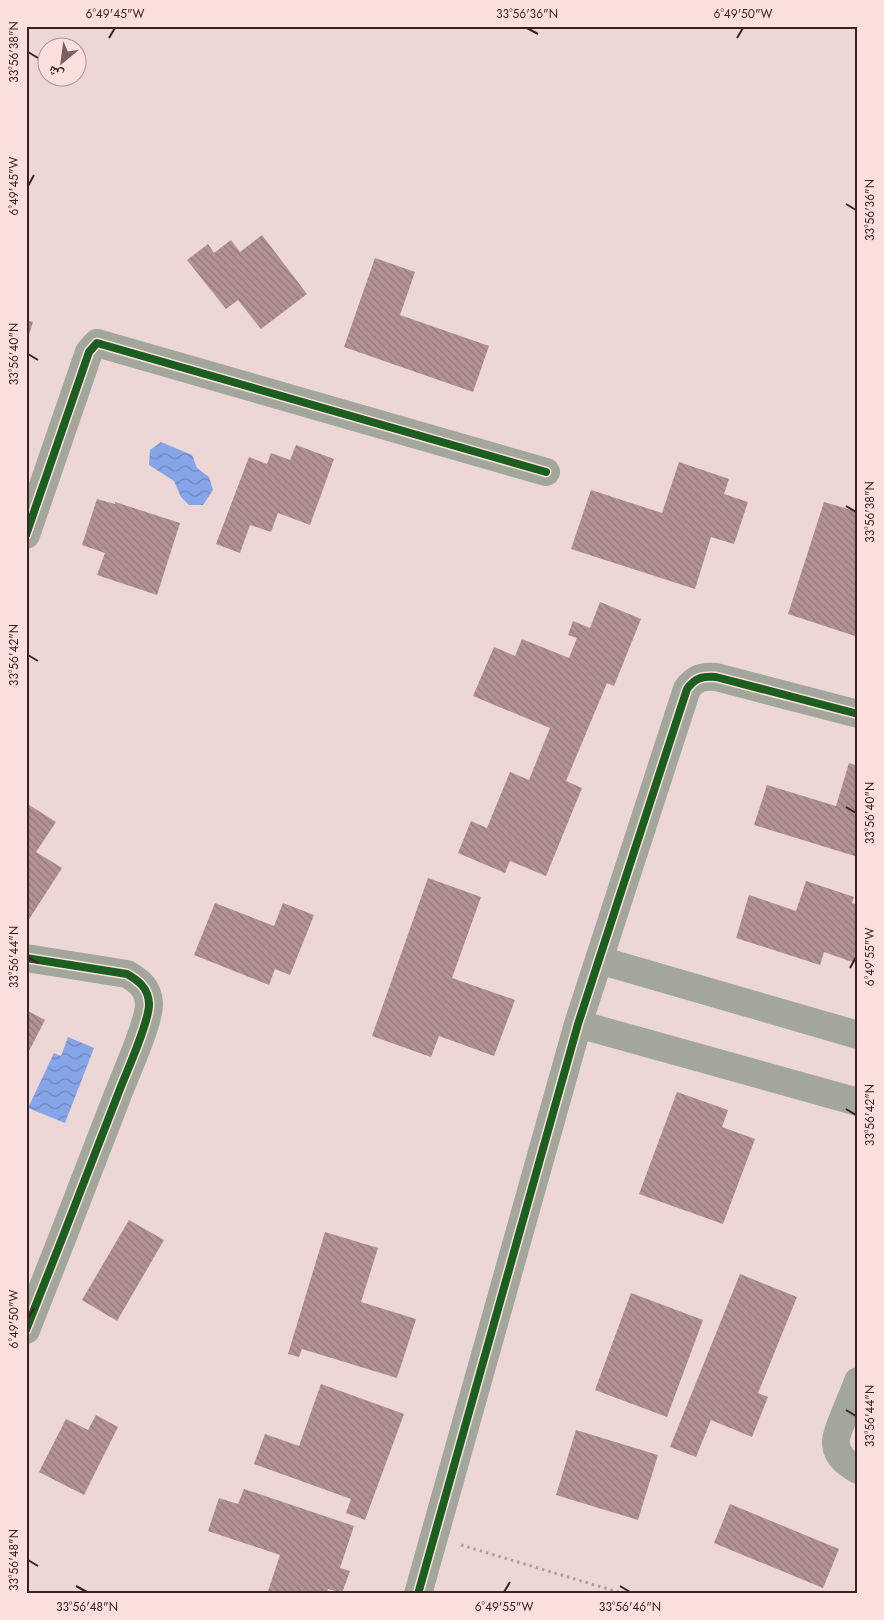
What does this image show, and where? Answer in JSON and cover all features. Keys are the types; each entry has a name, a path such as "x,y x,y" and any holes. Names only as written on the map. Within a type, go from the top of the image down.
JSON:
{"street":[{"path":"26,535 88,352 97,343 546,472"},
{"path":"418,1594 578,1024 682,698 692,682 699,678 716,677 858,714"},
{"path":"26,958 127,974 138,980 146,990 149,1003 148,1015 129,1066 26,1330"},
{"path":"598,960 858,1035"},
{"path":"578,1024 858,1102"},
{"path":"857,1384 836,1440 838,1453 858,1470"}],"path":[{"path":"433,1536 625,1594"}],"water":[{"path":"161,442 192,455 197,468 209,477 213,490 203,505 189,505 181,497 174,481 149,465 150,450"},
{"path":"68,1037 94,1048 65,1123 28,1108 54,1053 61,1056"}],"building":[{"path":"262,235 307,294 261,329 238,300 226,309 187,260 208,244 214,253 231,240 240,252"},
{"path":"375,258 415,272 400,315 489,346 473,392 344,347"},
{"path":"26,320 33,322 27,341 26,341"},
{"path":"296,445 334,459 310,525 278,513 271,532 250,525 240,553 216,544 249,457 267,464 271,453 290,460"},
{"path":"679,462 729,479 724,494 748,502 734,544 711,537 695,589 571,549 591,490 662,513"},
{"path":"97,499 115,504 115,502 180,523 157,595 97,575 105,553 82,545"},
{"path":"824,502 858,512 858,637 788,614"},
{"path":"600,602 641,619 614,686 607,683 566,781 582,788 546,876 510,861 505,873 458,853 471,821 487,828 510,772 529,780 550,728 473,696 494,647 515,656 522,639 569,658 577,638 568,635 573,621 590,628"},
{"path":"849,763 858,766 858,857 754,825 767,785 836,806"},
{"path":"26,803 56,822 36,852 62,868 26,924"},
{"path":"428,878 481,897 452,978 515,1000 494,1056 439,1036 431,1057 372,1036"},
{"path":"806,881 854,897 852,903 858,905 858,964 824,952 820,965 736,938 749,895 796,911"},
{"path":"215,903 274,926 283,903 314,915 290,975 275,969 269,985 194,955"},
{"path":"26,1010 45,1020 26,1057"},
{"path":"677,1092 728,1110 722,1127 755,1139 723,1224 639,1194"},
{"path":"129,1220 164,1240 117,1321 82,1300"},
{"path":"325,1232 378,1248 361,1302 416,1319 397,1378 302,1349 299,1357 288,1354"},
{"path":"740,1274 797,1297 758,1393 768,1397 752,1437 711,1420 696,1457 670,1447"},
{"path":"631,1293 703,1320 667,1417 595,1390"},
{"path":"321,1384 404,1414 365,1520 346,1513 351,1499 254,1464 265,1434 299,1446"},
{"path":"96,1415 118,1427 84,1495 39,1472 66,1419 88,1430"},
{"path":"576,1430 658,1455 638,1520 556,1495"},
{"path":"244,1489 354,1526 340,1568 350,1571 342,1593 328,1589 327,1594 267,1594 280,1555 208,1531 219,1498 238,1504"},
{"path":"730,1504 839,1549 823,1588 714,1543"}],"cycle path":[{"path":"26,535 89,352 97,343 546,472"},
{"path":"418,1594 578,1024 687,689 699,678 716,677 858,714"},
{"path":"26,958 127,974 142,985 147,993 149,1003 146,1021 138,1046 26,1330"}]}
